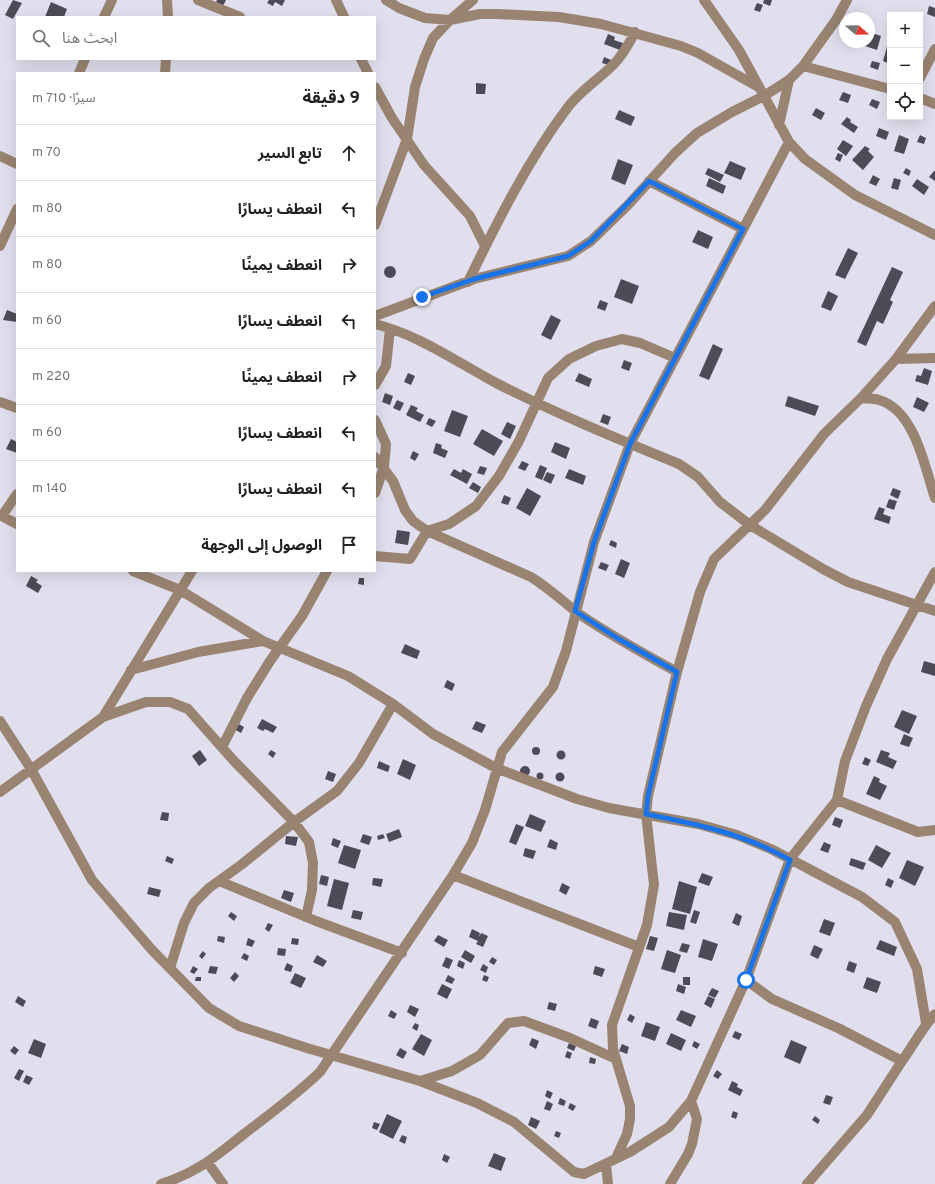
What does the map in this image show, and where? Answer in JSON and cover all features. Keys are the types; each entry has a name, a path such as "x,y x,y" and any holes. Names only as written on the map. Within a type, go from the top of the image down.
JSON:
{"street":[{"path":"104,16 112,0"},
{"path":"167,0 168,16"},
{"path":"198,0 238,16"},
{"path":"336,0 344,16"},
{"path":"386,0 399,8 425,18 450,20 480,14 559,17 635,32 698,53 762,92"},
{"path":"376,222 406,139 415,87 424,59 433,38 450,20 473,0"},
{"path":"704,0 739,50 789,142 805,159 855,194 935,235"},
{"path":"376,316 468,282 568,256 591,241 675,153 697,133 762,92 788,80 803,66 836,20 847,0"},
{"path":"468,282 485,246 524,175 569,105 614,64 635,32"},
{"path":"923,72 935,49"},
{"path":"79,72 85,60"},
{"path":"165,72 166,60"},
{"path":"362,60 368,72"},
{"path":"803,66 887,88"},
{"path":"779,125 788,80"},
{"path":"376,89 406,139 424,165 470,216 485,246"},
{"path":"923,99 935,104"},
{"path":"161,1184 182,1178 208,1163 300,1091 320,1072 332,1056 376,987 402,953 453,875 472,843 486,810 496,768 502,752 553,687 566,651 575,611 594,542 630,444 789,142"},
{"path":"0,156 16,164"},
{"path":"649,181 743,229"},
{"path":"0,246 16,211"},
{"path":"616,1158 627,1134 630,1119 630,1106 613,1049 612,1025 647,925 654,885 646,814 648,796 677,672 700,592 714,559 750,525 779,494 824,434 861,398 896,359 935,306"},
{"path":"376,324 390,329 443,353 535,403 679,464 698,477 720,502 750,525 848,582 935,611"},
{"path":"376,383 386,366 390,329"},
{"path":"376,556 410,559 427,531 449,524 476,506 502,470 519,441 535,403 548,378 569,359 596,346 622,339 640,343 675,358"},
{"path":"896,359 935,358"},
{"path":"861,398 879,400 890,405 905,420 916,439 935,498"},
{"path":"0,402 16,408"},
{"path":"376,422 386,444 384,467 376,490"},
{"path":"376,458 384,467 405,510 413,521 427,531 532,577 575,611 617,638 677,672"},
{"path":"16,495 1,515 16,523"},
{"path":"135,572 180,590 262,641 348,676 393,704 433,734 496,768 577,799 609,808 698,824 737,835 771,849 862,897 895,922 918,969 930,1024"},
{"path":"103,717 191,572"},
{"path":"222,747 247,698 270,661 302,616 326,572"},
{"path":"0,721 31,769 92,880 170,968 209,1008 239,1026 332,1056 420,1081 477,1103 514,1122 574,1172 584,1174 606,1164 669,1128 691,1102 746,980 790,860 837,800 845,761 866,706 888,659 918,606 935,572"},
{"path":"131,670 205,651 262,641"},
{"path":"0,792 103,717 146,702 170,702 188,709 222,747 294,822 309,842 313,863 312,890 306,917"},
{"path":"170,968 184,923 194,903 219,881 294,822 337,791 344,784 359,763 393,704"},
{"path":"837,800 918,832 935,830"},
{"path":"453,875 639,947"},
{"path":"219,881 306,917 402,953"},
{"path":"746,980 772,999 838,1028 902,1061"},
{"path":"807,1184 867,1115 902,1061 930,1024 935,1014"},
{"path":"420,1081 452,1071 480,1055 508,1023 524,1021 570,1038 616,1059"},
{"path":"670,1184 688,1154 692,1144 697,1119 691,1102"},
{"path":"208,1163 223,1184"},
{"path":"606,1164 608,1184"}],"building":[{"path":"13,0 22,3 13,19 5,15"},
{"path":"217,0 226,0 223,6 216,2"},
{"path":"269,0 285,0 282,6 275,2 273,6 267,3"},
{"path":"764,0 772,0 770,6 763,3"},
{"path":"51,2 67,9 64,16 45,16"},
{"path":"757,3 763,5 760,12 754,10"},
{"path":"929,6 935,8 935,17 927,14"},
{"path":"608,34 615,37 614,40 623,43 620,50 604,44"},
{"path":"875,34 881,36 877,50 871,48 875,48"},
{"path":"887,47 887,63 883,61"},
{"path":"604,57 611,60 609,65 602,63"},
{"path":"872,61 880,63 878,70 870,67"},
{"path":"476,83 486,84 485,94 476,94"},
{"path":"843,92 851,95 848,103 839,100"},
{"path":"872,99 880,102 877,109 869,105"},
{"path":"816,108 825,113 821,120 812,115"},
{"path":"619,110 635,117 631,126 615,119"},
{"path":"847,117 851,120 850,122 858,127 854,133 841,124"},
{"path":"879,128 889,132 886,140 876,136"},
{"path":"899,135 909,139 904,154 894,151"},
{"path":"920,135 926,138 924,144 917,142"},
{"path":"843,140 853,146 846,156 837,149"},
{"path":"865,146 870,149 868,151 874,157 863,170 852,160"},
{"path":"838,153 843,155 840,162 835,159"},
{"path":"618,159 633,165 625,185 611,179"},
{"path":"730,161 746,168 741,180 724,173"},
{"path":"708,168 724,175 720,182 705,174"},
{"path":"906,168 911,171 909,176 903,173"},
{"path":"935,171 935,181 929,177"},
{"path":"873,175 880,179 876,186 869,183"},
{"path":"709,178 726,186 723,194 706,186"},
{"path":"894,178 901,180 898,190 891,188"},
{"path":"917,179 929,187 924,195 912,186"},
{"path":"698,230 713,237 708,249 692,242"},
{"path":"848,248 858,253 845,279 835,275"},
{"path":"390,266 394,268 396,272 394,276 390,278 386,276 384,272 386,268"},
{"path":"892,267 903,272 890,300 893,302 883,324 877,321 866,346 857,342"},
{"path":"621,279 639,286 632,304 614,297"},
{"path":"828,291 838,296 831,311 821,307"},
{"path":"600,300 608,303 605,311 597,308"},
{"path":"7,310 16,314 16,322 3,320"},
{"path":"551,315 561,320 551,340 541,335"},
{"path":"713,344 723,349 709,380 699,376"},
{"path":"624,360 632,363 629,371 621,368"},
{"path":"924,368 932,371 928,385 915,381 917,375 921,376"},
{"path":"408,373 415,376 411,385 404,382"},
{"path":"579,373 592,379 589,387 575,381"},
{"path":"385,393 393,396 390,405 382,402"},
{"path":"788,396 819,406 815,416 785,406"},
{"path":"917,397 929,403 924,412 913,407"},
{"path":"397,400 404,403 400,411 393,408"},
{"path":"411,405 418,408 416,411 424,415 420,422 406,415"},
{"path":"452,410 468,416 460,437 444,431"},
{"path":"603,414 611,417 608,425 600,422"},
{"path":"429,418 436,421 432,427 426,424"},
{"path":"507,422 516,426 510,439 501,434"},
{"path":"482,429 503,441 494,456 473,444"},
{"path":"11,439 16,442 16,453 6,449"},
{"path":"555,442 570,448 566,459 551,452"},
{"path":"436,443 442,445 441,448 448,451 445,458 433,453"},
{"path":"413,451 419,454 415,461 410,458"},
{"path":"522,461 529,464 525,471 518,468"},
{"path":"540,465 547,468 542,480 535,477"},
{"path":"480,466 487,468 484,475 477,473"},
{"path":"454,469 461,473 463,469 472,474 467,484 450,475"},
{"path":"569,469 586,476 583,485 565,478"},
{"path":"547,472 555,475 551,484 543,480"},
{"path":"473,482 481,487 478,493 469,488"},
{"path":"527,488 541,496 530,516 516,508"},
{"path":"893,488 901,491 898,499 890,495"},
{"path":"504,495 511,498 508,505 501,503"},
{"path":"889,499 897,501 894,510 886,507"},
{"path":"879,507 885,509 883,514 891,517 889,524 874,519"},
{"path":"397,530 410,532 408,545 395,543"},
{"path":"611,540 617,543 616,548 609,545"},
{"path":"621,559 630,563 624,578 615,574"},
{"path":"601,562 609,565 606,571 598,568"},
{"path":"31,576 38,580 36,582 42,586 38,593 26,586"},
{"path":"359,578 364,578 364,585 358,584"},
{"path":"405,644 420,651 417,659 401,653"},
{"path":"924,661 935,664 935,676 921,672"},
{"path":"447,680 455,684 452,691 444,687"},
{"path":"902,710 917,716 909,734 894,727"},
{"path":"262,719 277,727 273,733 265,729 263,731 257,728"},
{"path":"476,721 486,725 482,733 472,729"},
{"path":"237,723 244,727 241,733 234,729"},
{"path":"904,734 913,738 909,747 900,744"},
{"path":"534,747 538,747 540,751 538,755 534,755 532,753 532,749"},
{"path":"200,750 207,760 199,766 192,756"},
{"path":"271,750 276,753 273,758 268,754"},
{"path":"881,750 890,753 888,757 897,761 893,769 876,762"},
{"path":"559,751 563,751 565,755 563,759 559,759 557,757 557,753"},
{"path":"865,757 871,760 868,766 862,764"},
{"path":"403,759 416,765 410,780 397,774"},
{"path":"379,761 390,766 388,772 377,768"},
{"path":"523,766 527,766 529,767 529,775 523,776 520,773 520,769"},
{"path":"328,771 336,774 333,782 325,779"},
{"path":"540,772 544,776 540,780 536,776"},
{"path":"560,772 565,777 560,782 555,777"},
{"path":"874,776 880,779 879,782 887,786 880,800 866,794"},
{"path":"162,812 169,813 168,821 160,820"},
{"path":"530,814 546,821 541,832 525,826"},
{"path":"835,817 843,820 840,828 832,825"},
{"path":"516,824 524,827 516,845 509,842"},
{"path":"399,829 402,837 389,842 386,834"},
{"path":"363,834 372,837 369,845 360,842"},
{"path":"383,834 385,838 378,840 377,836"},
{"path":"286,836 298,837 296,846 285,844"},
{"path":"333,838 341,841 338,848 331,845"},
{"path":"550,839 558,843 556,850 547,847"},
{"path":"824,842 831,845 828,853 820,850"},
{"path":"344,845 361,850 355,869 338,863"},
{"path":"876,845 891,853 882,868 868,860"},
{"path":"525,848 536,851 533,859 523,856"},
{"path":"167,856 174,859 172,864 165,861"},
{"path":"851,858 866,863 863,870 849,865"},
{"path":"907,860 924,867 915,886 899,878"},
{"path":"702,873 713,877 709,886 698,882"},
{"path":"321,875 329,877 327,886 319,884"},
{"path":"373,878 383,879 381,887 372,885"},
{"path":"888,878 894,881 891,888 885,885"},
{"path":"334,879 349,883 342,910 327,906"},
{"path":"679,881 697,887 690,914 672,909"},
{"path":"562,883 570,887 566,895 559,891"},
{"path":"149,887 161,890 159,897 147,894"},
{"path":"284,890 294,893 291,902 281,898"},
{"path":"353,910 363,912 361,920 351,918"},
{"path":"694,910 700,912 696,924 690,922"},
{"path":"231,912 237,916 234,921 228,916"},
{"path":"669,912 687,915 684,930 666,926"},
{"path":"736,913 742,916 739,926 732,923"},
{"path":"824,919 835,923 830,936 819,932"},
{"path":"268,923 273,925 269,932 265,929"},
{"path":"472,929 480,933 479,937 481,933 488,936 483,947 476,944 478,941 469,937"},
{"path":"438,935 448,940 444,947 434,941"},
{"path":"218,936 225,937 224,943 217,941"},
{"path":"650,936 658,938 654,951 646,949"},
{"path":"248,938 255,941 252,947 246,945"},
{"path":"292,938 299,939 298,945 291,944"},
{"path":"703,939 718,944 712,961 698,957"},
{"path":"880,940 897,947 894,956 876,949"},
{"path":"682,943 690,945 687,953 679,951"},
{"path":"814,945 823,949 818,959 810,955"},
{"path":"278,948 286,949 285,956 277,955"},
{"path":"465,950 475,956 471,963 461,957"},
{"path":"667,950 681,955 675,973 661,969"},
{"path":"203,951 206,954 202,959 199,956"},
{"path":"244,953 249,956 247,961 241,958"},
{"path":"317,955 327,961 323,967 313,962"},
{"path":"446,957 453,960 449,969 442,966"},
{"path":"492,957 497,960 494,965 489,962"},
{"path":"459,960 465,963 463,969 457,966"},
{"path":"849,961 857,964 854,973 846,970"},
{"path":"287,963 293,966 291,972 284,970"},
{"path":"483,964 488,967 486,973 480,970"},
{"path":"193,966 198,969 194,974 190,972"},
{"path":"210,966 218,967 216,974 208,973"},
{"path":"595,966 605,969 602,977 593,974"},
{"path":"235,972 239,976 234,982 230,978"},
{"path":"295,973 306,978 301,988 290,983"},
{"path":"448,975 455,979 452,984 445,981"},
{"path":"484,975 489,977 487,982 482,980"},
{"path":"196,977 201,977 201,981 195,981"},
{"path":"683,977 690,977 690,985 683,985"},
{"path":"867,977 881,982 877,993 863,988"},
{"path":"442,984 452,989 447,999 437,994"},
{"path":"678,984 686,987 684,994 676,991"},
{"path":"712,988 719,991 715,998 708,995"},
{"path":"18,996 26,1001 23,1007 15,1002"},
{"path":"708,996 715,999 711,1008 704,1004"},
{"path":"549,1002 557,1004 555,1011 547,1009"},
{"path":"410,1005 419,1009 415,1017 407,1012"},
{"path":"391,1010 397,1014 394,1019 388,1016"},
{"path":"681,1010 696,1016 691,1027 676,1020"},
{"path":"630,1014 635,1017 632,1023 627,1020"},
{"path":"591,1018 599,1021 596,1029 588,1026"},
{"path":"646,1022 660,1027 655,1041 641,1036"},
{"path":"415,1023 419,1025 417,1031 412,1028"},
{"path":"735,1031 742,1034 739,1040 732,1037"},
{"path":"671,1033 686,1040 681,1051 666,1044"},
{"path":"421,1034 432,1040 424,1056 412,1049"},
{"path":"532,1038 539,1041 536,1049 529,1045"},
{"path":"34,1039 46,1044 41,1058 28,1053"},
{"path":"791,1040 807,1047 800,1064 784,1057"},
{"path":"694,1041 700,1044 697,1049 692,1046"},
{"path":"569,1043 576,1046 574,1051 567,1048"},
{"path":"622,1044 629,1047 627,1054 619,1051"},
{"path":"14,1046 19,1050 15,1055 10,1051"},
{"path":"400,1048 407,1052 403,1059 396,1055"},
{"path":"567,1051 572,1053 570,1059 565,1057"},
{"path":"590,1057 596,1059 595,1064 589,1063"},
{"path":"19,1069 24,1071 19,1081 14,1078"},
{"path":"717,1070 722,1074 718,1079 713,1076"},
{"path":"26,1075 33,1078 29,1085 23,1082"},
{"path":"732,1081 738,1084 737,1087 743,1090 740,1096 728,1090"},
{"path":"547,1090 553,1093 550,1099 545,1096"},
{"path":"826,1095 833,1097 830,1105 823,1103"},
{"path":"560,1098 566,1101 564,1106 558,1104"},
{"path":"547,1101 553,1104 550,1111 544,1109"},
{"path":"570,1103 576,1106 573,1111 568,1108"},
{"path":"733,1111 738,1113 736,1119 731,1117"},
{"path":"387,1114 402,1121 393,1139 379,1132"},
{"path":"815,1116 820,1120 818,1124 812,1120"},
{"path":"531,1117 540,1121 536,1129 528,1125"},
{"path":"374,1122 380,1124 377,1130 372,1128"},
{"path":"556,1131 561,1133 559,1138 554,1136"},
{"path":"402,1135 407,1137 405,1144 399,1141"},
{"path":"494,1153 506,1158 501,1171 488,1166"},
{"path":"444,1154 450,1157 447,1163 442,1160"}],"route":[{"path":"422,297 474,279 568,256 591,241 628,205 649,181 743,229 630,444 594,542 575,611 617,638 677,672 648,796 646,814 698,824 737,835 771,849 790,860 746,980"}]}
